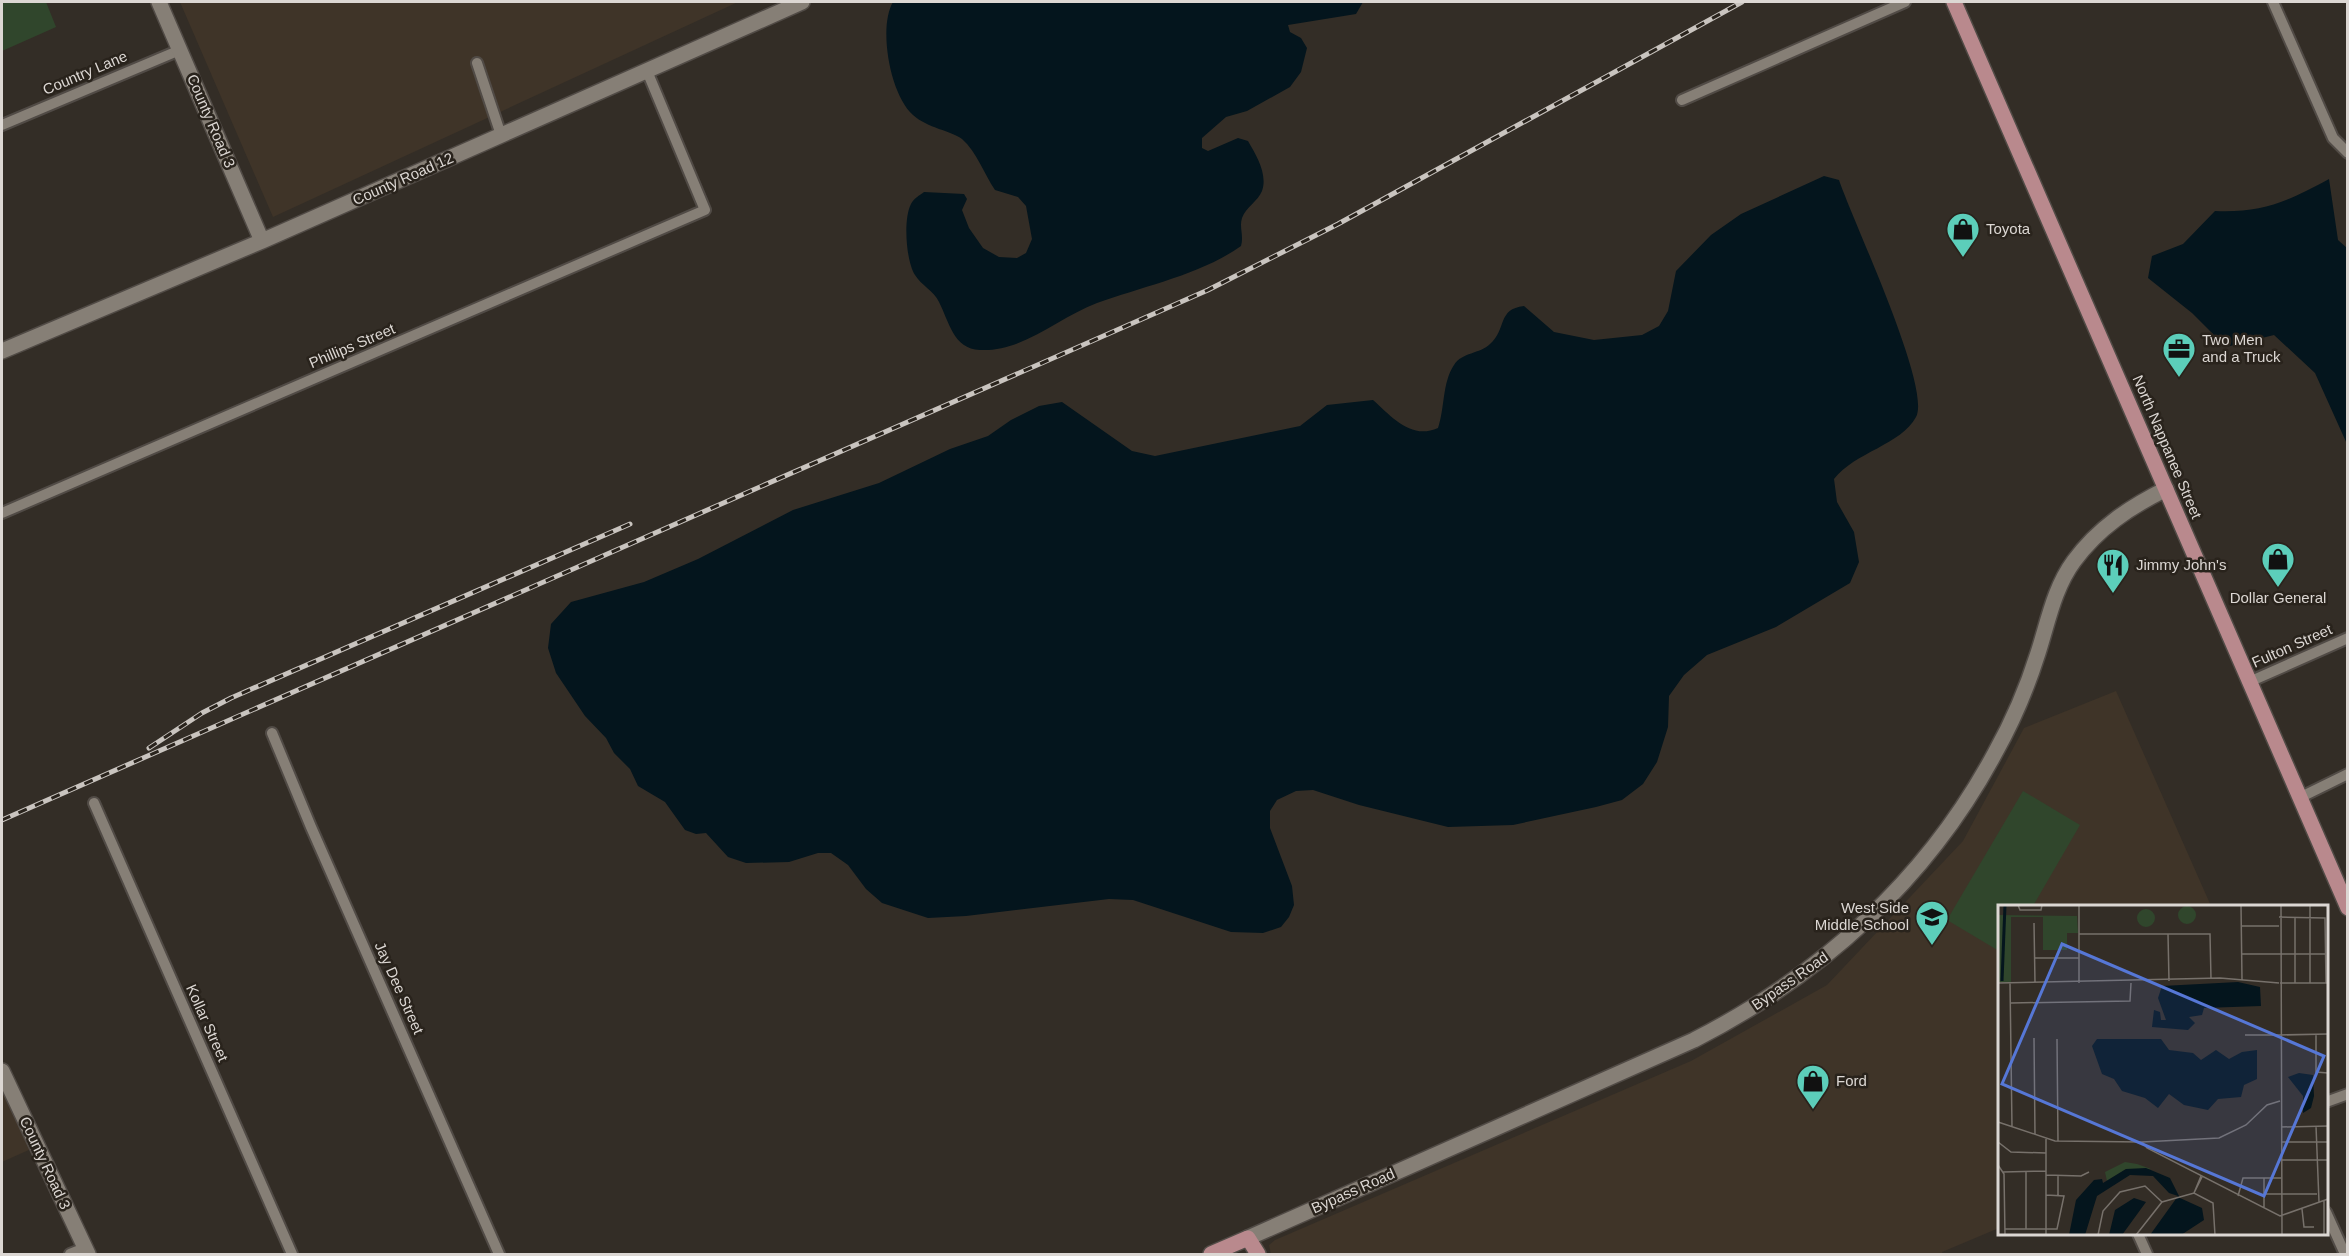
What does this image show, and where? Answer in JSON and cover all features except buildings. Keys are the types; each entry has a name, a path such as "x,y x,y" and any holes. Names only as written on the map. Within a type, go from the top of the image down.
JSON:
{"main road":[{"name":"County Road 3","path":"159,2 262,241"},
{"name":"County Road 12","path":"2,351 262,241 802,2"},
{"name":"North Nappanee Street","path":"1954,2 2348,908"},
{"name":"Bypass Road","path":"1248,1238 1694,1040 1751,1009 1821,961 1868,920 1902,885 1933,849 1979,782 2023,694 2053,603 2073,561 2107,525 2123,512 2166,489"},
{"name":"County Road 3","path":"2,1071 87,1251"},
{"path":"1211,1254 1248,1238 1258,1254"}],"street":[{"path":"1682,100 1905,2"},
{"path":"2273,2 2333,138 2348,153"},
{"name":"Country Lane","path":"2,125 180,50"},
{"path":"477,63 501,135"},
{"name":"Phillips Street","path":"2,513 705,210 703,200 647,71"},
{"name":"Fulton Street","path":"2249,682 2348,638"},
{"name":"Jay Dee Street","path":"272,733 499,1254"},
{"path":"2299,798 2348,774"},
{"name":"Kollar Street","path":"94,803 292,1254"},
{"path":"2328,1101 2348,1094"},
{"path":"2328,1215 2344,1242 2345,1254"},
{"path":"2139,1235 2148,1254"},
{"path":"70,1254 87,1251"}],"shaded area":[{"path":"180,2 738,2 273,217"},
{"path":"2116,691 2211,905 1998,905 1998,1228 1942,1252 1943,1254 1271,1254 1269,1245 1275,1240 1691,1061 1827,985 1963,841 2024,728"},
{"path":"2,1085 31,1149 2,1162"}],"green space":[{"path":"2,2 46,2 56,27 2,51"},
{"path":"2023,791 2080,825 2034,905 1998,905 1998,950 1947,920"}],"water":[{"path":"893,2 1363,2 1356,14 1288,25 1290,32 1301,38 1307,48 1301,72 1290,87 1247,111 1226,117 1202,138 1202,148 1208,151 1238,138 1248,141 1260,165 1263,178 1262,191 1242,218 1241,246 1208,265 1083,309 1026,340 996,349 980,350 964,345 958,339 937,298 912,269 906,229 911,204 924,192 964,194 967,199 962,210 969,228 983,248 999,257 1017,258 1026,253 1032,239 1026,206 1018,197 995,190 976,157 962,139 919,119 905,105 893,77 887,43 889,13"},
{"path":"1824,176 1839,180 1888,302 1913,373 1918,400 1916,417 1900,435 1854,462 1834,479 1837,502 1854,532 1859,562 1850,583 1776,627 1707,655 1684,675 1669,696 1668,727 1657,762 1643,784 1622,800 1513,825 1448,827 1359,805 1313,790 1296,791 1277,800 1270,811 1270,828 1292,886 1294,905 1289,917 1281,927 1263,933 1231,932 1133,900 1109,899 966,916 928,918 882,903 866,889 848,865 831,853 818,853 789,862 746,863 728,857 706,833 696,834 685,830 665,802 638,786 630,769 614,753 606,738 585,716 556,673 548,648 551,624 571,602 644,582 698,559 793,510 879,483 950,449 988,436 1011,420 1039,406 1062,402 1132,451 1155,456 1300,426 1327,405 1373,400 1411,429 1428,431 1438,428 1447,380 1454,365 1462,358 1490,344 1510,311 1524,306 1554,332 1594,340 1642,335 1659,326 1668,311 1676,271 1711,235 1741,214"},
{"path":"2329,179 2338,240 2347,248 2347,444 2315,373 2274,335 2226,347 2192,313 2148,278 2152,256 2183,244 2215,211 2261,208 2301,194"}],"railway":[{"path":"2,820 1208,290 1338,224 1742,2"},
{"path":"149,748 202,713 231,698 630,524"}],"place":[{"name":"Toyota","path":"1963,258"},
{"name":"Two Men and a Truck","path":"2179,378"},
{"name":"Dollar General","path":"2278,588"},
{"name":"Jimmy John's","path":"2113,594"},
{"name":"West Side Middle School","path":"1932,946"},
{"name":"Ford","path":"1813,1110"}]}
